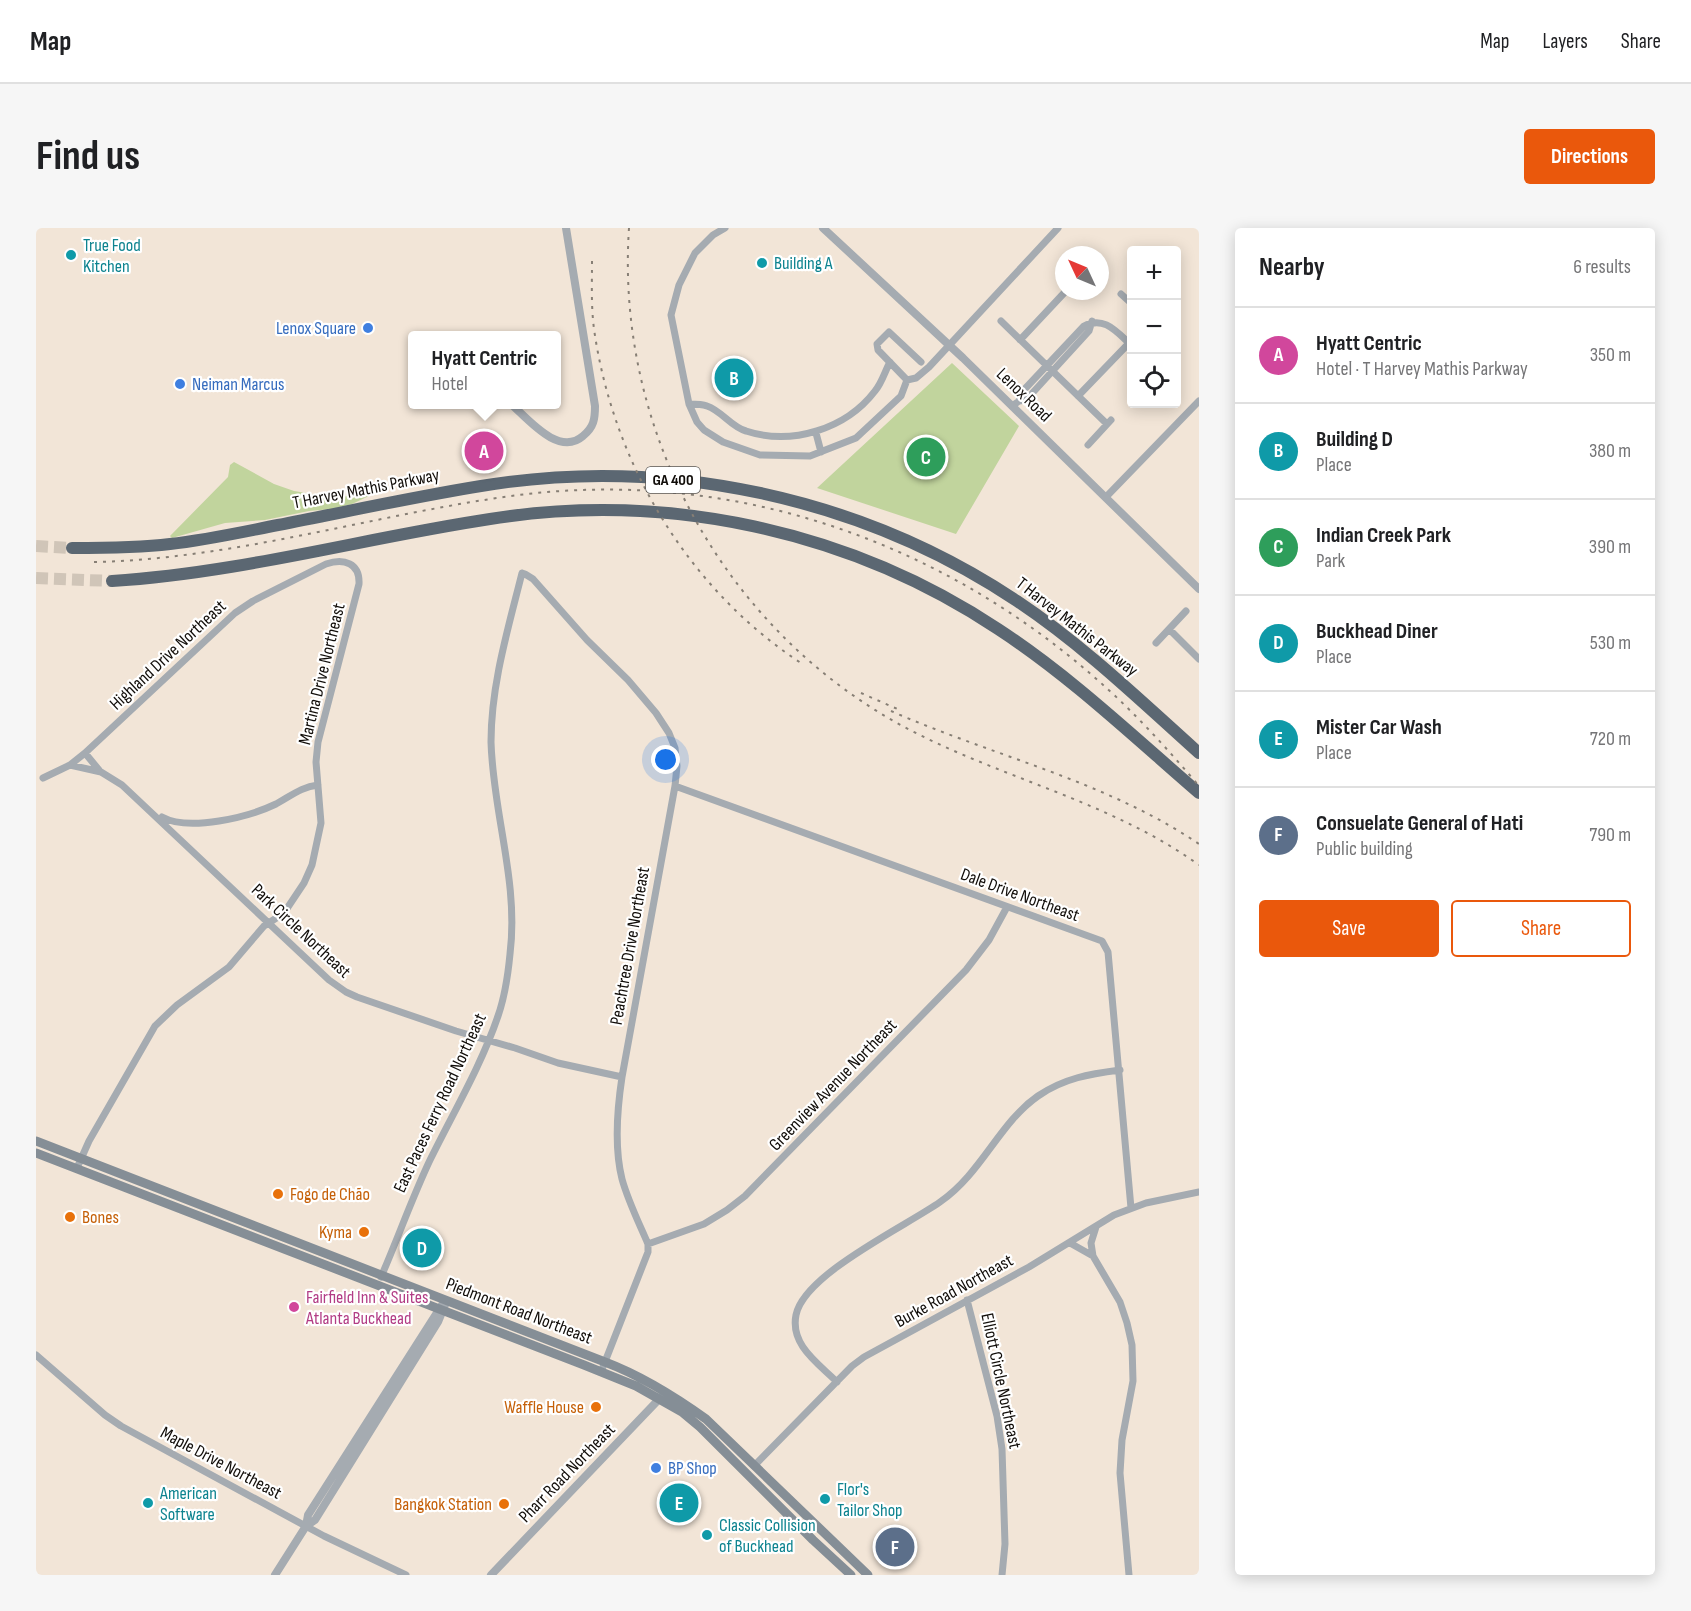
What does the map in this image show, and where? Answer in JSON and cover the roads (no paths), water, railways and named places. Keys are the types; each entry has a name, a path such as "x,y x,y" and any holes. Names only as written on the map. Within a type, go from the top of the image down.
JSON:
{"highway":[{"name":"T Harvey Mathis Parkway","path":"72,548 140,547 203,540 459,489 536,479 637,477 736,488 796,501 860,521 930,551 974,574 1059,631 1120,681 1199,753"},
{"name":"GA 400","path":"112,581 209,572 465,523 539,512 635,510 730,521 779,532 848,553 915,582 957,604 998,629 1052,669 1199,793"}],"main road":[{"name":"Piedmont Road Northeast","path":"36,1141 382,1275 443,1307 601,1372 663,1396 676,1397 706,1419 868,1575"},
{"name":"Piedmont Road Northeast","path":"36,1153 378,1285 605,1362 645,1380 700,1427 851,1575"}],"street":[{"path":"516,409 554,439 566,444 580,439 591,429 595,420 596,406 566,228"},
{"path":"725,228 713,235 695,253 679,285 671,315 689,404 697,422 704,430 723,442 759,454 810,456 856,438 901,396 907,380"},
{"name":"Lenox Road","path":"823,228 949,346 1016,404 1199,589"},
{"path":"907,380 916,378 949,346 1058,228"},
{"path":"1121,294 1127,300"},
{"path":"1020,340 1058,300"},
{"path":"1001,321 1078,396 1109,422 1088,445"},
{"path":"1016,404 1026,400 1049,368 1089,331 1092,321 1106,323 1127,339"},
{"path":"907,380 876,347 877,344 889,332 921,362"},
{"path":"1078,396 1127,344"},
{"path":"689,404 706,405 744,431 796,436 816,433 848,416 876,391 890,362"},
{"path":"1106,497 1199,401"},
{"path":"816,433 821,452"},
{"name":"Highland Drive Northeast","path":"43,778 70,765 85,753 235,613 326,564 342,561 355,566"},
{"name":"Martina Drive Northeast","path":"77,1168 96,1127 155,1026 177,1005 229,967 268,922 284,913 304,883 312,865 321,823 316,762 318,742 359,584 359,575 355,566"},
{"name":"Peachtree Drive Northeast","path":"522,573 533,579 564,615 642,695 669,733 675,748 677,766 675,786 622,1077 618,1115 620,1166 626,1190 648,1244"},
{"name":"East Paces Ferry Road Northeast","path":"378,1285 429,1164 489,1040 505,989 513,919 510,873 493,769 492,716 498,673 522,573"},
{"path":"1156,643 1186,611"},
{"path":"1169,629 1199,659"},
{"name":"Park Circle Northeast","path":"85,753 101,772 122,785 148,807 329,980 346,992 558,1063 622,1077"},
{"name":"Park Circle Northeast","path":"70,765 101,772"},
{"path":"148,807 172,822 202,823 257,812 302,788 318,785"},
{"name":"Dale Drive Northeast","path":"675,786 1098,939 1105,945 1108,952 1120,1070 1131,1208"},
{"name":"Greenview Avenue Northeast","path":"648,1244 704,1224 745,1196 966,970 989,940 1007,907"},
{"path":"837,1382 804,1350 797,1336 796,1314 808,1294 852,1256 955,1192 972,1174 1018,1114 1039,1096 1075,1077 1120,1070"},
{"name":"Burke Road Northeast","path":"754,1466 864,1357 1131,1208 1199,1192"},
{"path":"1096,1227 1091,1244 1093,1256 1120,1302 1132,1345 1133,1381 1122,1440 1120,1473 1129,1575"},
{"path":"1070,1243 1093,1256"},
{"path":"601,1372 646,1259 648,1244"},
{"name":"Elliott Circle Northeast","path":"968,1300 997,1416 1002,1449 1005,1544 1002,1575"},
{"path":"275,1575 306,1526 308,1515 443,1307"},
{"name":"Maple Drive Northeast","path":"36,1355 114,1422 306,1526 406,1575"},
{"name":"Pharr Road Northeast","path":"495,1574 663,1396"}],"tunnel":[{"path":"36,546 72,548"},
{"path":"36,578 112,581"}],"railway":[{"path":"629,228 630,305 641,381 664,453 696,522 738,585 788,641 846,691 912,731 1130,824 1199,865"},
{"path":"592,261 593,320 604,379 618,427 638,474 662,518 690,560 723,598 760,633 801,663"},
{"path":"94,562 147,559 251,545 511,496 594,490 676,493 756,505 834,527 909,556 981,594 1048,640 1112,693 1157,738 1199,786"},
{"path":"861,693 902,711"},
{"path":"891,711 1088,786 1163,822 1199,844"}],"place":[{"name":"True Food Kitchen","path":"71,255"},
{"name":"Building A","path":"762,263"},
{"name":"Lenox Square","path":"368,328"},
{"name":"Building D","path":"734,378"},
{"name":"Neiman Marcus","path":"180,384"},
{"name":"Hyatt Centric","path":"484,451"},
{"name":"Indian Creek Park","path":"926,457"},
{"name":"Fogo de Chão","path":"278,1194"},
{"name":"Bones","path":"70,1217"},
{"name":"Kyma","path":"364,1232"},
{"name":"Buckhead Diner","path":"422,1248"},
{"name":"Fairfield Inn & Suites Atlanta Buckhead","path":"294,1307"},
{"name":"Waffle House","path":"596,1407"},
{"name":"BP Shop","path":"656,1468"},
{"name":"Flor's Tailor Shop","path":"825,1499"},
{"name":"American Software","path":"148,1503"},
{"name":"Mister Car Wash","path":"679,1503"},
{"name":"Bangkok Station","path":"504,1504"},
{"name":"Classic Collision of Buckhead","path":"707,1535"},
{"name":"Consuelate General of Hati","path":"895,1547"}]}
